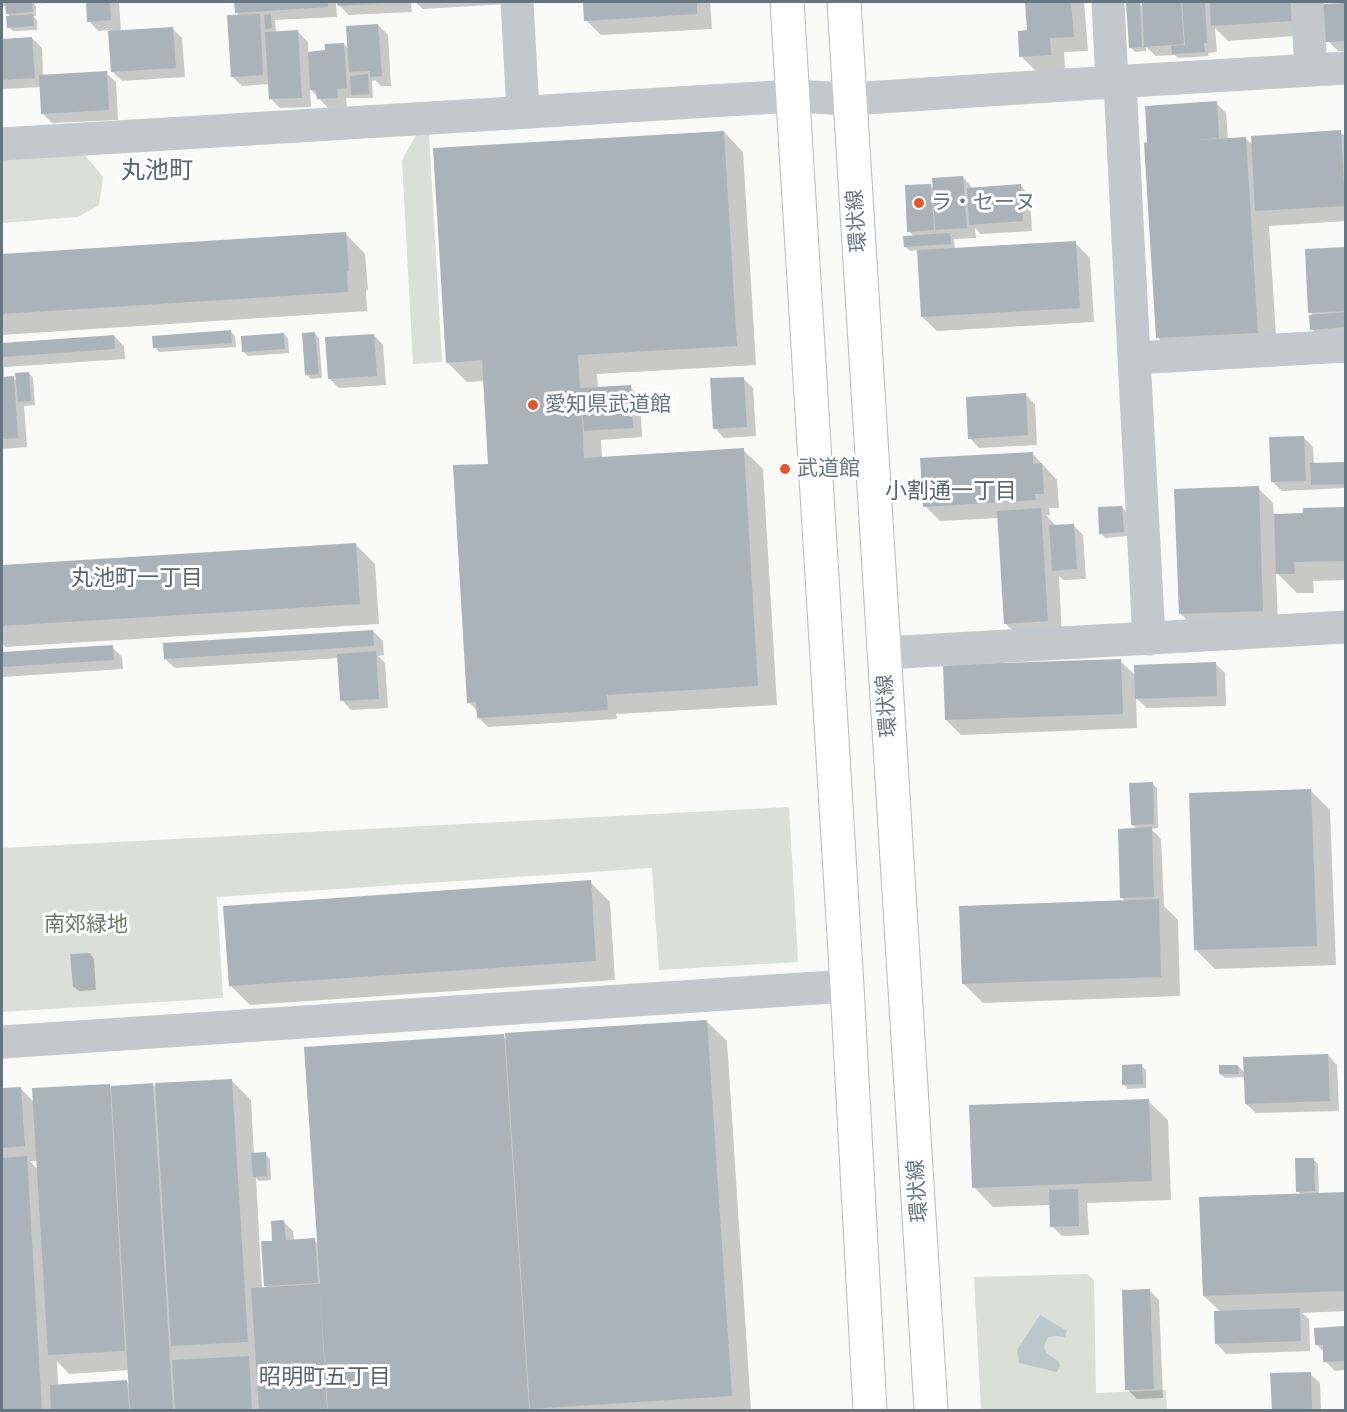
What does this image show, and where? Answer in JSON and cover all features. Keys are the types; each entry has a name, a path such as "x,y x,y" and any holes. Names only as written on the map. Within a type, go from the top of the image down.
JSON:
{"main road":[{"path":"787,2 847,986 870,1410"},
{"name":"環状線","path":"843,2 931,1410"}],"street":[{"path":"517,2 523,112"},
{"path":"1108,2 1116,82 1134,358 1149,639"},
{"path":"1307,2 1311,70"},
{"path":"2,144 792,96 849,99 1346,68"},
{"path":"1134,358 1346,346"},
{"path":"884,653 1346,627"},
{"path":"2,1042 847,986"}],"green space":[{"path":"429,134 442,362 413,364 402,160 416,135"},
{"path":"85,155 103,177 99,205 78,217 2,223 2,160"},
{"name":"南郊緑地","path":"789,807 798,962 659,970 652,868 217,897 223,998 2,1012 2,848"},
{"path":"1087,1274 1094,1280 1096,1393 1166,1390 1167,1410 981,1410 974,1277"}],"shaded area":[{"path":"1040,1315 1067,1331 1065,1337 1048,1337 1044,1346 1046,1353 1058,1361 1060,1366 1057,1372 1019,1363 1017,1350"}],"building":[{"path":"5,2 32,2 33,12 6,14"},
{"path":"86,2 110,2 111,20 87,22"},
{"path":"234,2 328,2 328,7 235,13"},
{"path":"337,2 385,2 385,3 338,6"},
{"path":"583,2 697,2 697,14 584,21"},
{"path":"1025,2 1071,2 1074,37 1050,38 1051,55 1019,57 1018,31 1027,30"},
{"path":"1140,2 1142,47 1129,48 1126,3"},
{"path":"1142,2 1181,2 1184,44 1144,47"},
{"path":"1182,2 1205,2 1207,43 1204,43 1205,52 1172,54 1171,46 1185,45"},
{"path":"1210,2 1292,2 1293,21 1211,26"},
{"path":"1346,3 1346,41 1326,42 1320,35 1318,4"},
{"path":"33,14 34,26 7,28 6,16"},
{"path":"260,14 263,75 231,77 227,15"},
{"path":"271,14 272,28 265,29 264,15"},
{"path":"378,24 382,76 370,77 370,71 349,72 346,26"},
{"path":"173,27 176,68 111,72 108,31"},
{"path":"298,30 302,98 269,99 265,32"},
{"path":"32,37 35,78 2,80 2,39"},
{"path":"344,43 347,88 337,89 338,98 317,99 316,90 310,90 308,52 325,50 325,44"},
{"path":"107,71 109,110 41,114 39,75"},
{"path":"368,74 369,94 351,95 350,76"},
{"path":"1217,101 1219,138 1197,140 1246,137 1258,333 1156,338 1144,143 1147,142 1145,106"},
{"path":"1341,130 1345,206 1255,211 1251,136"},
{"name":"愛知県武道館","path":"724,131 737,346 578,355 580,388 631,385 633,428 584,431 581,392 584,458 744,448 758,686 607,695 608,710 477,718 476,702 467,703 453,465 488,464 482,360 446,363 433,148"},
{"path":"963,176 967,228 935,230 932,178"},
{"path":"931,184 934,230 907,232 905,185"},
{"path":"1021,184 1023,221 969,225 967,188"},
{"path":"346,232 348,292 2,314 2,254"},
{"path":"950,233 951,244 904,247 903,236"},
{"path":"1076,241 1080,308 921,317 917,250"},
{"path":"1346,247 1346,311 1308,313 1305,249"},
{"path":"1346,312 1346,327 1310,330 1309,315"},
{"path":"231,330 232,343 153,348 152,336"},
{"path":"315,332 319,374 305,375 302,333"},
{"path":"284,333 285,349 242,352 241,336"},
{"path":"374,334 377,376 328,379 325,337"},
{"path":"114,335 115,349 2,357 2,343"},
{"path":"29,372 31,401 18,402 15,373"},
{"path":"14,376 18,438 2,439 2,377"},
{"path":"744,377 747,427 713,429 710,378"},
{"path":"1026,393 1028,435 968,439 966,397"},
{"path":"1304,436 1306,481 1271,482 1269,437"},
{"path":"1033,452 1033,464 1042,463 1044,494 1035,494 1036,500 923,507 920,458"},
{"path":"1346,462 1346,484 1311,485 1310,463"},
{"path":"1259,486 1263,611 1179,614 1174,489"},
{"path":"1122,506 1124,532 1099,534 1098,507"},
{"path":"1346,507 1346,561 1294,562 1295,574 1276,574 1274,514 1303,513 1303,508"},
{"path":"1041,508 1048,621 1004,624 997,511"},
{"path":"1074,524 1077,569 1052,571 1049,525"},
{"path":"356,543 360,604 2,626 2,565"},
{"path":"373,630 374,646 164,659 163,643"},
{"path":"113,645 114,660 2,667 2,652"},
{"path":"376,651 379,699 340,701 337,654"},
{"path":"1121,659 1123,714 945,720 943,665"},
{"path":"1216,662 1217,696 1135,699 1134,665"},
{"path":"1153,782 1154,824 1131,825 1129,783"},
{"path":"1311,789 1317,946 1194,950 1189,793"},
{"path":"1152,827 1154,897 1120,898 1118,829"},
{"path":"591,880 596,961 229,986 223,906"},
{"path":"1159,899 1161,977 962,984 959,906"},
{"path":"90,953 93,986 73,987 70,954"},
{"path":"707,1020 732,1396 530,1409 505,1033"},
{"path":"504,1034 529,1410 328,1410 320,1290 327,1410 259,1410 251,1288 320,1284 304,1047"},
{"path":"1328,1054 1330,1101 1245,1104 1243,1057"},
{"path":"1142,1064 1143,1084 1122,1085 1122,1065"},
{"path":"1219,1065 1238,1065 1239,1074 1219,1074"},
{"path":"232,1079 248,1342 171,1346 155,1083"},
{"path":"153,1083 173,1410 130,1410 111,1086"},
{"path":"110,1084 125,1351 48,1355 32,1088"},
{"path":"21,1087 25,1146 2,1148 2,1088"},
{"path":"1149,1099 1152,1181 972,1188 969,1105"},
{"path":"266,1152 267,1176 253,1177 251,1153"},
{"path":"27,1156 42,1410 2,1410 2,1158"},
{"path":"1295,1158 1314,1158 1315,1191 1296,1192"},
{"path":"1078,1189 1079,1226 1050,1227 1049,1190"},
{"path":"1346,1192 1346,1291 1203,1296 1199,1197"},
{"path":"284,1220 286,1240 315,1238 318,1283 264,1286 261,1241 272,1241 271,1221"},
{"path":"1150,1289 1154,1389 1125,1390 1122,1290"},
{"path":"1300,1308 1301,1341 1215,1344 1214,1311"},
{"path":"1346,1326 1346,1361 1323,1362 1323,1345 1315,1345 1314,1328"},
{"path":"249,1356 252,1410 175,1410 172,1360"},
{"path":"1311,1372 1312,1410 1272,1410 1270,1373"},
{"path":"127,1380 129,1410 51,1410 50,1385"}],"place":[{"name":"ラ・セーヌ","path":"919,203"},
{"name":"愛知県武道館","path":"533,405"},
{"name":"武道館","path":"785,469"}],"district":[{"name":"丸池町","path":"157,171"},
{"name":"小割通一丁目","path":"951,491"},
{"name":"丸池町一丁目","path":"137,578"},
{"name":"昭明町五丁目","path":"325,1377"}]}
